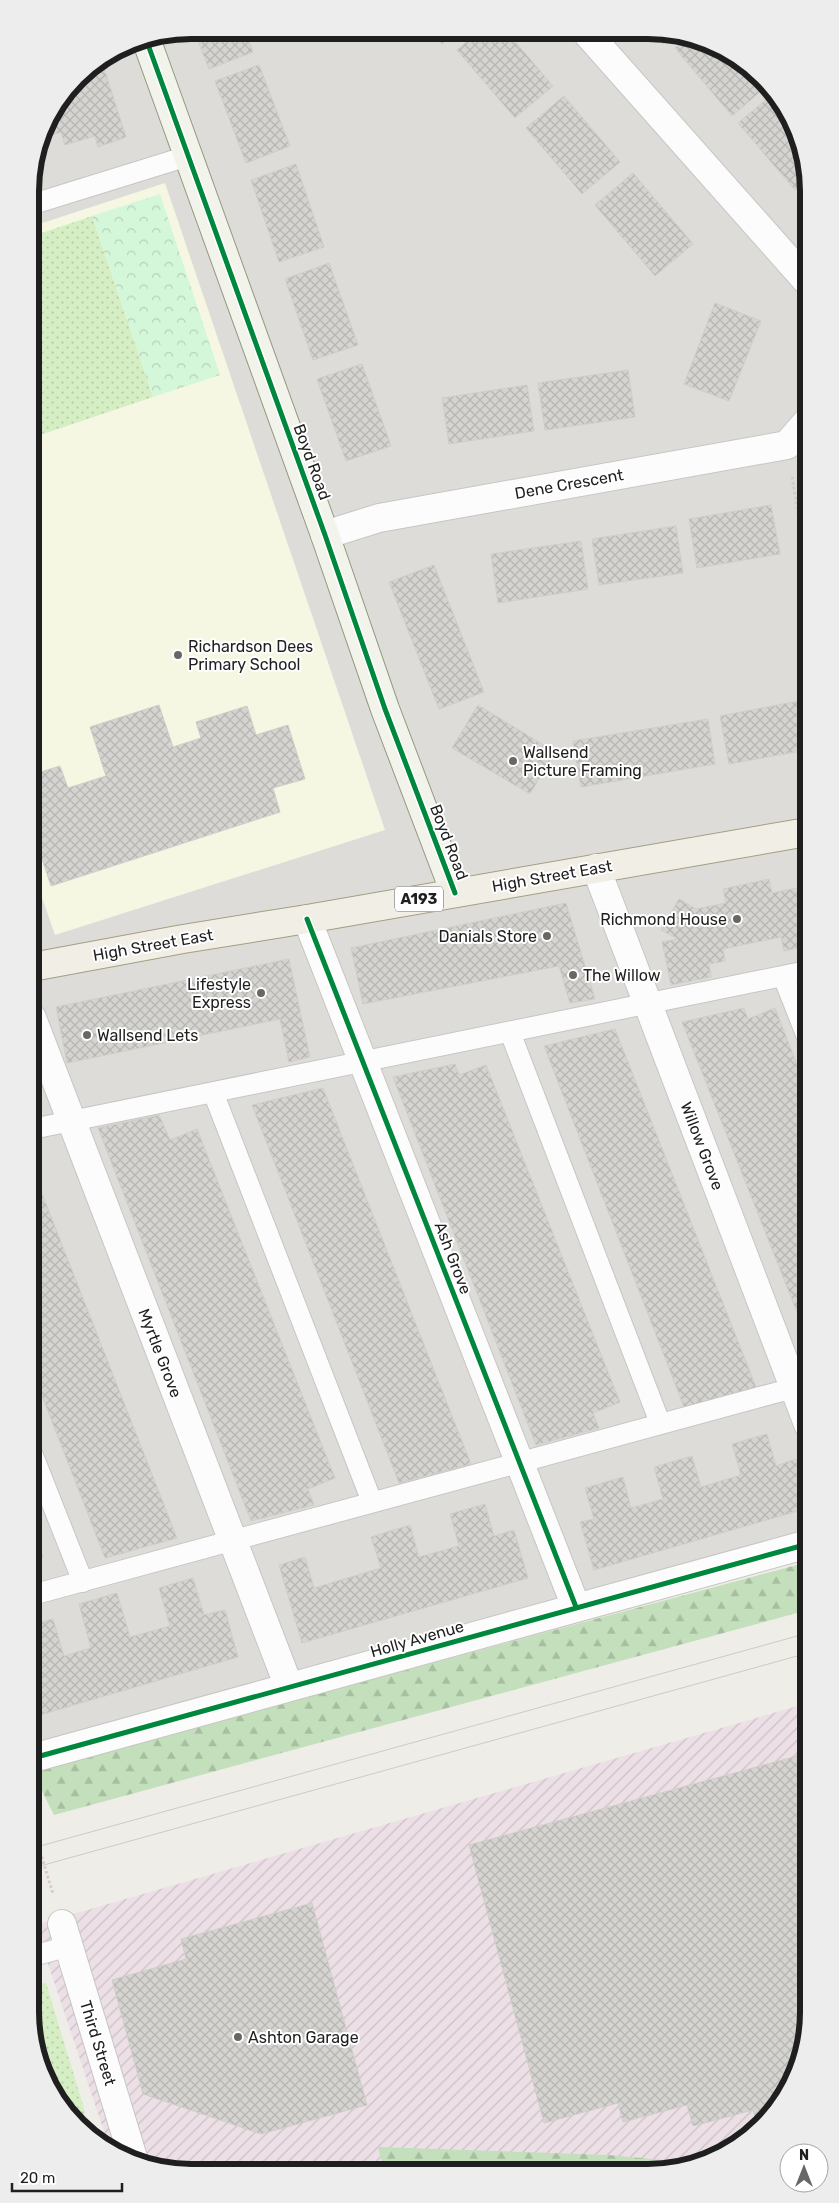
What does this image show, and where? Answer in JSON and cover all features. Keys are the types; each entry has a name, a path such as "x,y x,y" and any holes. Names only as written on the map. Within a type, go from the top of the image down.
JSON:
{"main road":[{"name":"High Street East","path":"39,966 183,939 800,833"}],"street":[{"path":"593,39 800,273"},
{"name":"Boyd Road","path":"148,45 386,709 455,893"},
{"path":"787,445 800,430"},
{"name":"Dene Crescent","path":"325,535 379,518 787,445"},
{"name":"Willow Grove","path":"596,868 648,1004 800,1383"},
{"name":"Ash Grove","path":"307,919 576,1607"},
{"name":"Myrtle Grove","path":"39,1036 289,1687"},
{"name":"Holly Avenue","path":"39,1756 800,1546"},
{"name":"Third Street","path":"65,1935 131,2152"}],"lane":[{"path":"39,202 188,156"},
{"path":"39,1128 800,972"},
{"path":"783,976 800,1019"},
{"path":"510,1032 660,1423"},
{"path":"213,1092 372,1502"},
{"path":"39,1593 800,1385"},
{"path":"39,1471 83,1582"},
{"path":"39,1952 65,1935"}],"path":[{"path":"787,445 800,524"},
{"path":"39,1848 65,1935"}],"shaded area":[{"path":"181,39 658,39 687,44 706,50 741,70 769,98 785,124 797,161 800,181 800,1554 39,1768 39,181 44,152 50,133 70,98 98,70 133,50 161,42"},
{"name":"Richardson Dees Primary School","path":"165,183 385,830 55,935 39,889 39,224"},
{"path":"800,1705 800,2022 797,2042 789,2070 769,2105 733,2139 697,2156 668,2163 648,2164 191,2164 171,2163 133,2153 106,2138 39,1937 39,1924"}],"green space":[{"path":"160,194 220,375 153,397 92,216"},
{"path":"92,216 153,397 39,435 39,234"},
{"path":"800,1564 800,1612 54,1815 39,1785 39,1768"},
{"path":"46,1983 85,2112 82,2119 59,2088 47,2061 40,2032 39,1985"},
{"path":"378,2147 608,2155 677,2161 648,2164 382,2164"}],"building":[{"path":"197,39 248,39 253,52 209,69"},
{"path":"438,39 448,39 442,44"},
{"path":"470,39 513,39 553,86 515,118 457,50"},
{"path":"659,39 667,40 663,44"},
{"path":"682,43 706,50 741,70 762,90 732,116 675,48"},
{"path":"259,65 290,146 246,163 215,81"},
{"path":"103,66 126,137 98,147 95,136 65,145 61,132 49,136 70,98"},
{"path":"564,96 620,162 582,194 526,128"},
{"path":"769,98 785,124 792,142 797,161 800,186 795,190 738,123"},
{"path":"296,164 324,247 279,262 251,180"},
{"path":"633,173 693,244 655,276 595,205"},
{"path":"329,263 358,345 313,360 285,279"},
{"path":"715,303 761,321 729,401 684,384"},
{"path":"362,364 391,446 346,461 317,379"},
{"path":"628,370 635,417 545,430 538,383"},
{"path":"527,385 534,431 449,444 442,398"},
{"path":"771,505 780,554 697,568 689,519"},
{"path":"676,526 683,573 599,585 592,539"},
{"path":"581,541 588,589 498,603 491,554"},
{"path":"434,565 484,692 439,709 389,582"},
{"path":"800,701 800,751 729,764 720,716"},
{"name":"Richardson Dees Primary School","path":"159,705 173,747 201,738 196,722 247,706 256,735 288,725 305,779 273,788 280,812 51,886 39,850 39,773 60,766 68,788 106,776 90,727"},
{"path":"478,705 555,752 530,794 452,748"},
{"path":"708,719 715,764 581,787 573,741"},
{"name":"Richmond House","path":"769,879 772,893 797,888 800,884 800,948 784,951 781,937 723,949 725,961 709,964 711,977 671,985 662,942 678,939 661,930 679,899 696,909 726,903 723,889"},
{"path":"566,903 595,999 570,1003 559,966 363,1004 351,948"},
{"path":"289,959 310,1057 289,1062 280,1019 67,1063 56,1007"},
{"path":"744,1008 748,1019 775,1008 800,1072 800,1320 682,1022"},
{"path":"615,1029 756,1387 684,1407 544,1046"},
{"path":"455,1064 459,1075 486,1065 620,1402 593,1413 599,1428 536,1445 393,1077"},
{"path":"323,1088 471,1464 399,1483 252,1105"},
{"path":"159,1115 170,1140 197,1129 335,1478 308,1489 314,1505 251,1521 98,1128"},
{"path":"39,1186 177,1538 105,1558 39,1388"},
{"path":"767,1434 776,1466 796,1459 800,1473 800,1510 594,1570 580,1522 594,1519 585,1488 623,1477 631,1508 663,1499 654,1467 692,1456 701,1487 741,1475 732,1444"},
{"path":"485,1504 494,1536 514,1530 528,1578 302,1643 279,1565 305,1557 314,1588 381,1568 371,1537 410,1525 419,1557 459,1546 450,1514"},
{"path":"39,1548 43,1557 39,1558"},
{"path":"193,1578 204,1615 225,1610 238,1657 39,1715 39,1622 53,1619 64,1656 91,1648 79,1604 117,1593 130,1637 170,1626 159,1588"},
{"path":"800,1755 800,2022 797,2042 789,2070 769,2105 756,2118 753,2110 693,2126 687,2105 623,2122 618,2103 544,2123 469,1845"},
{"name":"Ashton Garage","path":"312,1903 367,2105 261,2134 143,2094 112,1980 186,1959 181,1939"}],"tram line":[{"path":"39,1846 800,1635"},
{"path":"39,1866 800,1655"}],"cycle path":[{"path":"148,45 325,535 385,709 455,893"},
{"path":"307,919 576,1607"},
{"path":"39,1756 800,1546"}],"place":[{"name":"Richardson Dees Primary School","path":"178,655"},
{"name":"Wallsend Picture Framing","path":"513,761"},
{"name":"Richmond House","path":"737,919"},
{"name":"Danials Store","path":"547,936"},
{"name":"The Willow","path":"573,975"},
{"name":"Lifestyle Express","path":"261,993"},
{"name":"Wallsend Lets","path":"87,1035"},
{"name":"Ashton Garage","path":"238,2037"}]}
